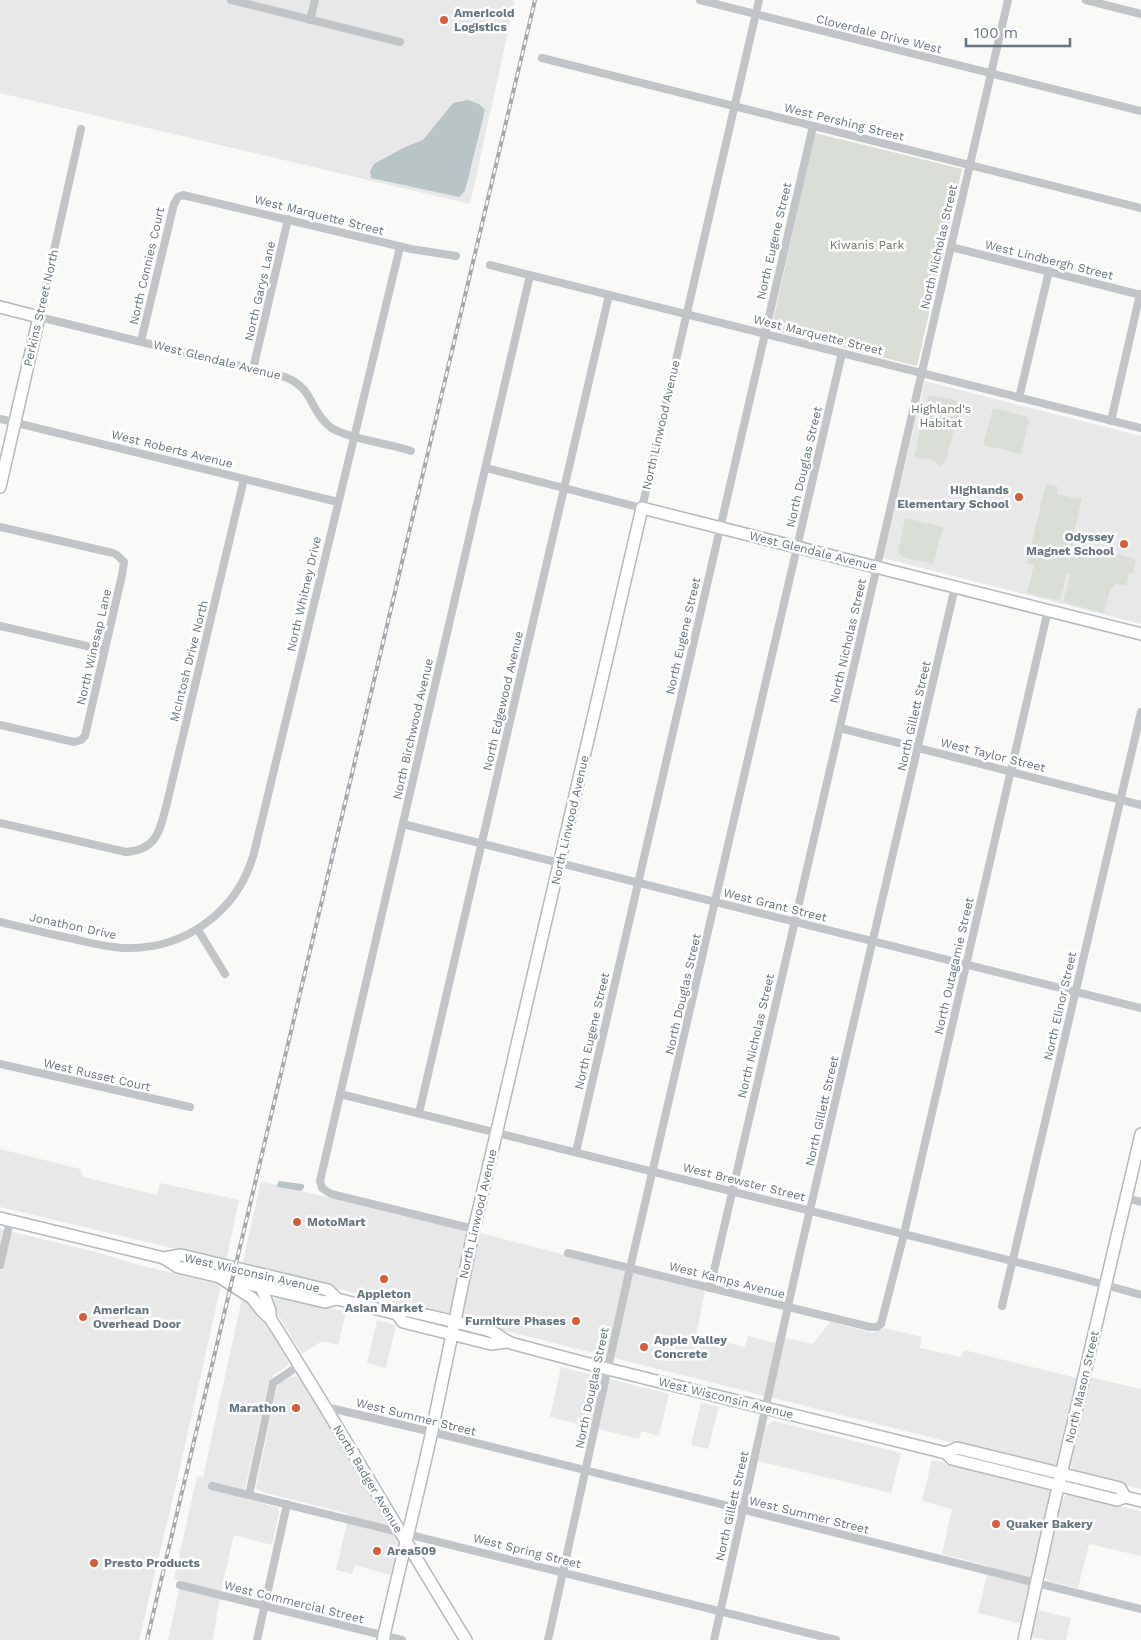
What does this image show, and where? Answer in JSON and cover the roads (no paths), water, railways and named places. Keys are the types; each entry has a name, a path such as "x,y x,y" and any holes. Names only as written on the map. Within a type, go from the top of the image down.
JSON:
{"main road":[{"name":"West Glendale Avenue","path":"0,308 39,317"},
{"name":"Perkins Street North","path":"0,487 39,317"},
{"name":"West Glendale Avenue","path":"642,508 1141,634"},
{"name":"North Linwood Avenue","path":"383,1638 404,1535 432,1432 474,1229 642,508"},
{"name":"North Mason Street","path":"1024,1640 1141,1134"},
{"name":"West Wisconsin Avenue","path":"5,1220 164,1258 178,1267 324,1302 337,1299 397,1314 403,1322 492,1344 506,1342"},
{"name":"West Wisconsin Avenue","path":"164,1258 181,1255 262,1274 328,1290 337,1299"},
{"name":"North Badger Avenue","path":"262,1274 261,1286 255,1297 255,1302 270,1318 300,1365 466,1640"},
{"path":"218,1276 255,1302"},
{"name":"North Badger Avenue","path":"261,1286 270,1311 270,1318"},
{"path":"288,1293 299,1291 310,1293 313,1287"},
{"name":"West Wisconsin Avenue","path":"397,1314 405,1310 493,1332 506,1342 946,1453 952,1459 967,1463 986,1462 1060,1480"},
{"name":"West Wisconsin Avenue","path":"946,1453 957,1448 1117,1500 1123,1493 1141,1501"}],"street":[{"path":"230,0 400,42"},
{"path":"310,20 315,0"},
{"name":"Cloverdale Drive West","path":"700,0 1141,111"},
{"name":"North Linwood Avenue","path":"642,508 759,0"},
{"name":"North Nicholas Street","path":"710,1288 1008,0"},
{"path":"1086,0 1141,14"},
{"name":"West Pershing Street","path":"542,58 1141,208"},
{"name":"North Eugene Street","path":"576,1152 812,126"},
{"name":"Perkins Street North","path":"39,317 81,129"},
{"name":"West Marquette Street","path":"178,196 190,196 400,247 456,256"},
{"name":"North Connies Court","path":"141,341 174,204 178,196"},
{"name":"North Garys Lane","path":"253,369 288,220"},
{"name":"North Whitney Drive","path":"198,930 228,903 241,885 251,864 400,247"},
{"name":"West Lindbergh Street","path":"951,247 1141,294"},
{"name":"West Marquette Street","path":"490,266 1141,428"},
{"path":"1019,398 1049,271"},
{"name":"North Birchwood Avenue","path":"474,1229 331,1194 322,1188 320,1181 530,275"},
{"path":"1111,421 1141,294"},
{"name":"North Edgewood Avenue","path":"419,1113 609,295"},
{"name":"West Glendale Avenue","path":"39,317 285,377 298,383 308,394 320,417 334,430 411,451"},
{"name":"North Douglas Street","path":"548,1640 630,1268 842,353"},
{"name":"West Roberts Avenue","path":"0,419 338,502"},
{"name":"West Glendale Avenue","path":"486,468 642,508"},
{"name":"McIntosh Drive North","path":"0,823 126,852 142,850 158,834 244,479"},
{"name":"North Winesap Lane","path":"0,527 113,553 124,562 87,731 81,740 74,742 0,725"},
{"name":"North Gillett Street","path":"714,1640 788,1307 956,587"},
{"name":"North Outagamie Street","path":"880,1326 884,1318 904,1234 1048,610"},
{"path":"0,626 104,650"},
{"name":"North Elinor Street","path":"1002,1306 1141,712"},
{"name":"West Taylor Street","path":"840,728 1141,805"},
{"name":"West Grant Street","path":"403,824 1141,1008"},
{"name":"Jonathon Drive","path":"0,922 103,946 126,948 139,948 166,943 198,930"},
{"path":"198,930 225,974"},
{"name":"West Russet Court","path":"0,1064 190,1107"},
{"name":"West Brewster Street","path":"340,1094 811,1210 1141,1295"},
{"path":"1126,1198 1141,1202"},
{"path":"0,1265 5,1220"},
{"name":"West Kamps Avenue","path":"568,1253 870,1327 880,1326"},
{"path":"249,1494 273,1383 300,1365"},
{"name":"West Summer Street","path":"326,1407 1141,1609"},
{"name":"West Spring Street","path":"212,1486 404,1535 564,1572 836,1640"},
{"path":"257,1640 287,1504"},
{"name":"West Commercial Street","path":"180,1585 383,1638 402,1640"}],"railway":[{"path":"147,1640 535,0"}],"place":[{"name":"Americold Logistics","path":"444,20"},
{"name":"Highlands Elementary School","path":"1019,497"},
{"name":"Odyssey Magnet School","path":"1124,544"},
{"name":"MotoMart","path":"297,1222"},
{"name":"Appleton Asian Market","path":"384,1279"},
{"name":"American Overhead Door","path":"83,1317"},
{"name":"Furniture Phases","path":"576,1321"},
{"name":"Apple Valley Concrete","path":"644,1347"},
{"name":"Marathon","path":"296,1408"},
{"name":"Quaker Bakery","path":"996,1524"},
{"name":"Area509","path":"377,1551"},
{"name":"Presto Products","path":"94,1563"}],"park label":[{"name":"Kiwanis Park","path":"867,245"},
{"name":"Highland's Habitat","path":"941,416"}]}
